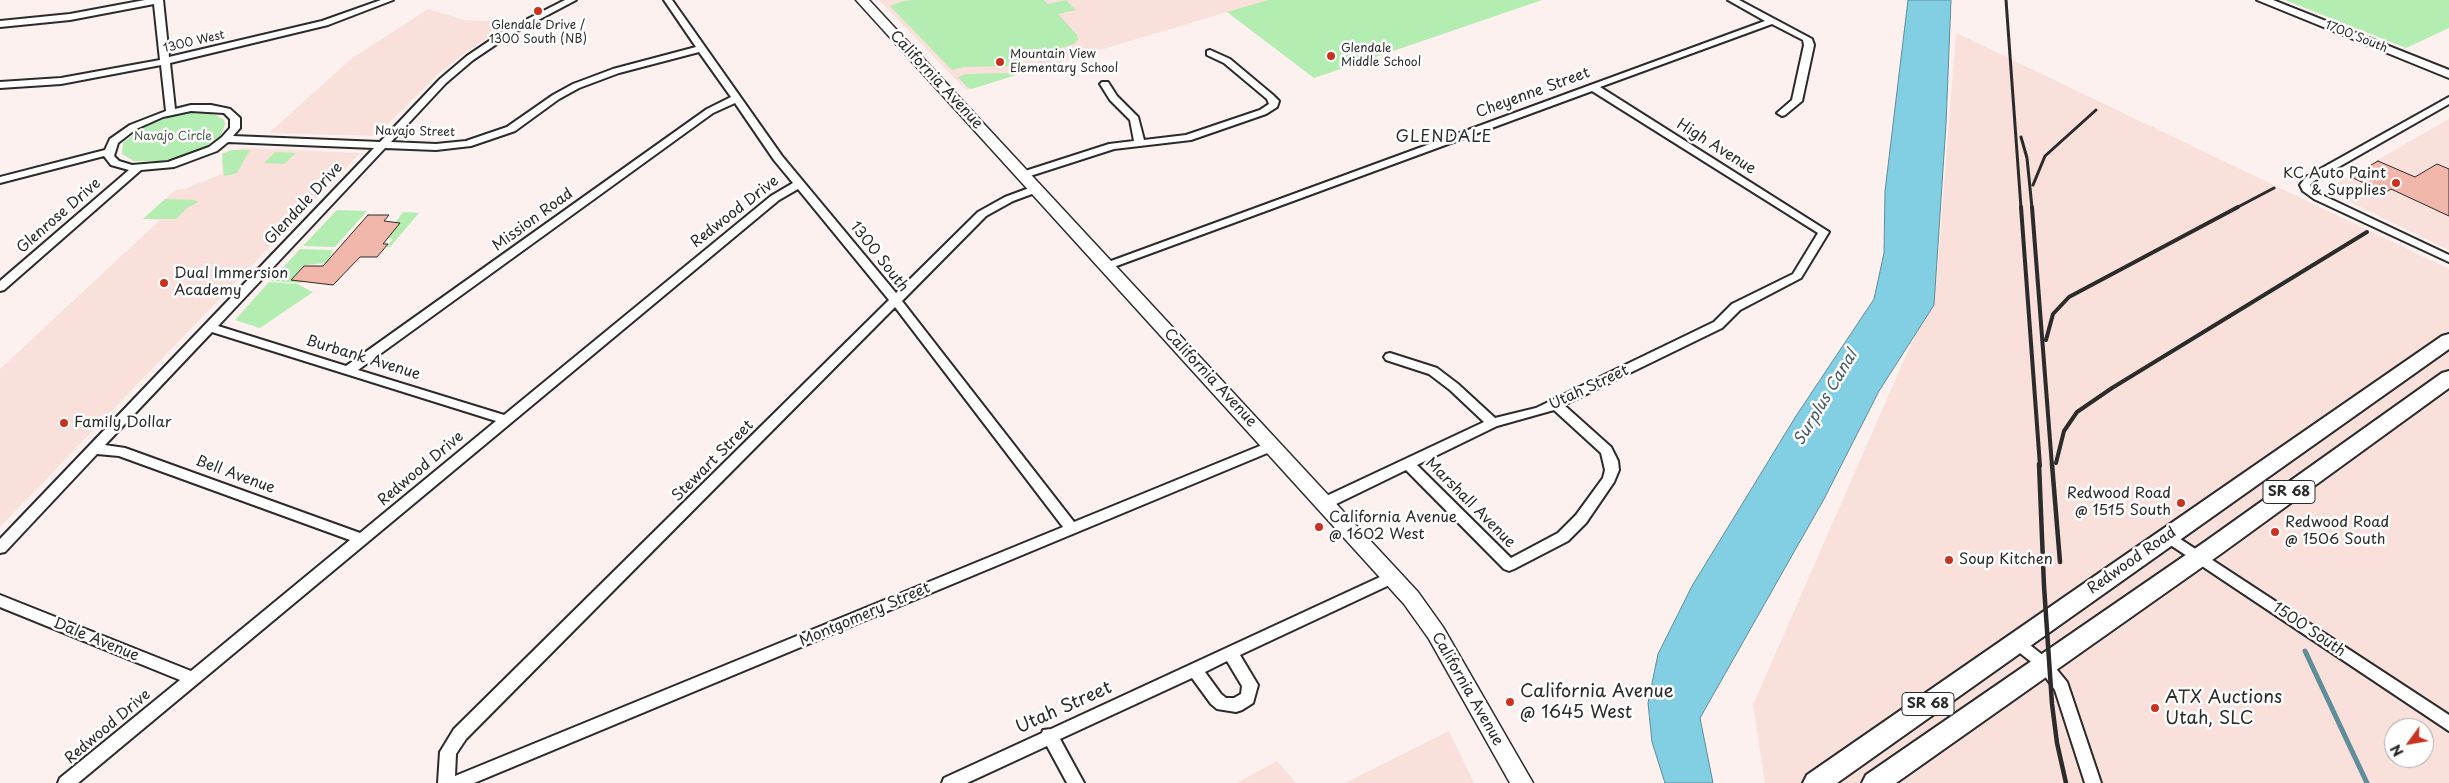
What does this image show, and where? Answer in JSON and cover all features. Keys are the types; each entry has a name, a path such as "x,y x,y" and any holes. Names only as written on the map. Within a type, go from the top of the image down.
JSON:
{"main road":[{"name":"California Avenue","path":"862,0 1325,502 1417,605 1436,633 1522,783"},
{"name":"Redwood Road","path":"1816,783 2449,340"},
{"name":"SR 68","path":"1875,783 2199,557 2449,378"}],"street":[{"path":"0,24 70,17 158,0 170,112"},
{"name":"1300 West","path":"0,85 84,78 166,61 325,23 389,0"},
{"name":"Glendale Drive","path":"0,548 211,328 443,81 470,58 519,26 572,0"},
{"name":"1300 South","path":"668,0 770,146 896,302 1072,529"},
{"path":"1732,0 1801,34 1807,39 1809,45 1797,101 1782,113"},
{"name":"1700 South","path":"2263,0 2449,74"},
{"name":"Cheyenne Street","path":"1107,266 1772,21"},
{"name":"Navajo Street","path":"226,139 448,147 483,140 511,128 556,97 576,86 616,71 702,48"},
{"path":"1023,175 1101,149 1187,138 1263,112 1274,105 1274,101 1263,91 1227,62 1210,52"},
{"path":"1105,84 1113,98 1134,120 1140,143"},
{"name":"High Avenue","path":"1592,87 1824,232"},
{"name":"Mission Road","path":"350,370 710,111 737,98"},
{"path":"2449,100 2306,183 2306,188 2326,201 2449,259"},
{"path":"202,108 227,111 235,118 235,128 226,139 208,151 182,162 138,168 116,163 112,160 109,152 114,141 125,131 150,118 170,112 202,108"},
{"path":"0,180 109,152"},
{"name":"Glenrose Drive","path":"0,286 138,168"},
{"name":"Redwood Drive","path":"66,783 775,198 800,184"},
{"name":"Stewart Street","path":"446,783 448,752 460,734 986,212 1009,199 1036,189"},
{"name":"Utah Street","path":"1325,502 1493,423 1556,405 1718,325 1736,307 1797,276 1824,232"},
{"name":"Burbank Avenue","path":"211,328 506,420"},
{"path":"1390,357 1433,371 1454,386 1493,423"},
{"name":"Marshall Avenue","path":"1408,464 1509,565 1563,537 1581,519 1609,479 1612,470 1611,461 1606,450 1556,405"},
{"name":"Montgomery Street","path":"456,783 1272,446"},
{"name":"Bell Avenue","path":"95,448 120,451 362,539"},
{"name":"1500 South","path":"2168,536 2449,724"},
{"name":"Utah Street","path":"950,783 1050,735 1069,729 1231,654 1392,577"},
{"name":"Dale Avenue","path":"0,601 192,678"},
{"path":"2016,642 2044,664 2058,680 2066,694 2094,783"},
{"path":"1195,670 1216,699 1223,704 1236,705 1248,698 1250,685 1231,654"},
{"path":"1050,735 1076,783"}],"shaded area":[{"path":"879,0 1542,0 1314,78 1227,12 966,90"},
{"path":"428,9 464,20 512,22 463,54 437,75 376,136 269,133 351,59"},
{"path":"1956,33 2449,269 2449,783 1765,783 1753,705 1936,287"},
{"path":"2449,119 2449,250 2325,190"},
{"name":"Dual Immersion Academy","path":"243,148 360,153 0,527 0,369 160,220 143,219 175,190 185,189 222,174 222,153"},
{"path":"1449,731 1474,783 1345,783"},
{"path":"1277,761 1296,783 1237,783"}],"green space":[{"name":"Mountain View Elementary School","path":"1044,0 1048,4 1066,0 1076,10 1058,14 1077,35 1078,40 1074,44 1023,59 1020,64 1013,66 964,67 952,70 890,6 903,1"},
{"name":"Glendale Middle School","path":"1268,0 1542,0 1314,78 1227,12"},
{"path":"2285,0 2449,0 2449,28 2406,48"},
{"path":"1014,73 1016,75 972,89 967,87 958,77 966,74"},
{"name":"Navajo Circle","path":"196,112 216,115 224,120 225,124 221,135 204,148 188,155 162,161 134,161 122,154 123,143 143,127 172,116"},
{"path":"232,150 250,150 237,173 224,176 222,154"},
{"path":"275,152 296,153 284,164 264,163"},
{"path":"165,199 195,200 198,202 187,208 176,219 143,219"},
{"path":"337,210 367,211 335,247 303,246"},
{"path":"403,212 419,213 390,247 386,247 393,239 388,238 400,223 395,223"},
{"path":"300,249 330,250 333,251 330,255 334,255 327,263 305,265 292,280 303,280 301,283 271,281"},
{"path":"269,282 297,284 313,292 260,328 235,320"}],"water":[{"name":"Surplus Canal","path":"1908,0 1951,0 1946,124 1934,305 1879,391 1824,499 1700,718 1713,783 1665,783 1652,742 1648,703 1658,654 1692,586 1796,416 1874,299 1884,253 1885,191"}],"building":[{"name":"KC Auto Paint & Supplies","path":"2378,161 2415,177 2437,164 2449,169 2449,216 2391,189 2385,193 2351,177"},
{"path":"368,215 389,215 384,221 400,223 383,244 388,244 377,257 360,257 333,285 291,280 304,266 323,266"}],"waterway":[{"path":"2305,651 2367,783"}],"railway":[{"path":"2006,0 2021,208"},
{"path":"2033,185 2045,156 2096,110"},
{"path":"2021,137 2027,158 2032,208"},
{"path":"2236,208 2274,188"},
{"path":"2021,207 2040,466"},
{"path":"2032,207 2052,466"},
{"path":"2046,340 2053,314 2069,297 2238,207"},
{"path":"2056,463 2064,431 2077,412 2112,388 2367,232"},
{"path":"2039,464 2044,586 2052,704 2057,743 2066,783"},
{"path":"2052,464 2060,562"}],"place":[{"name":"Glendale Drive / 1300 South (NB)","path":"538,11"},
{"name":"Glendale Middle School","path":"1331,56"},
{"name":"Mountain View Elementary School","path":"1000,62"},
{"name":"KC Auto Paint & Supplies","path":"2396,183"},
{"name":"Dual Immersion Academy","path":"164,283"},
{"name":"Family Dollar","path":"64,423"},
{"name":"Redwood Road @ 1515 South","path":"2181,503"},
{"name":"California Avenue @ 1602 West","path":"1319,527"},
{"name":"Redwood Road @ 1506 South","path":"2275,532"},
{"name":"Soup Kitchen","path":"1949,560"},
{"name":"California Avenue @ 1645 West","path":"1510,702"},
{"name":"ATX Auctions Utah, SLC","path":"2155,708"}],"district":[{"name":"GLENDALE","path":"1444,138"}]}
